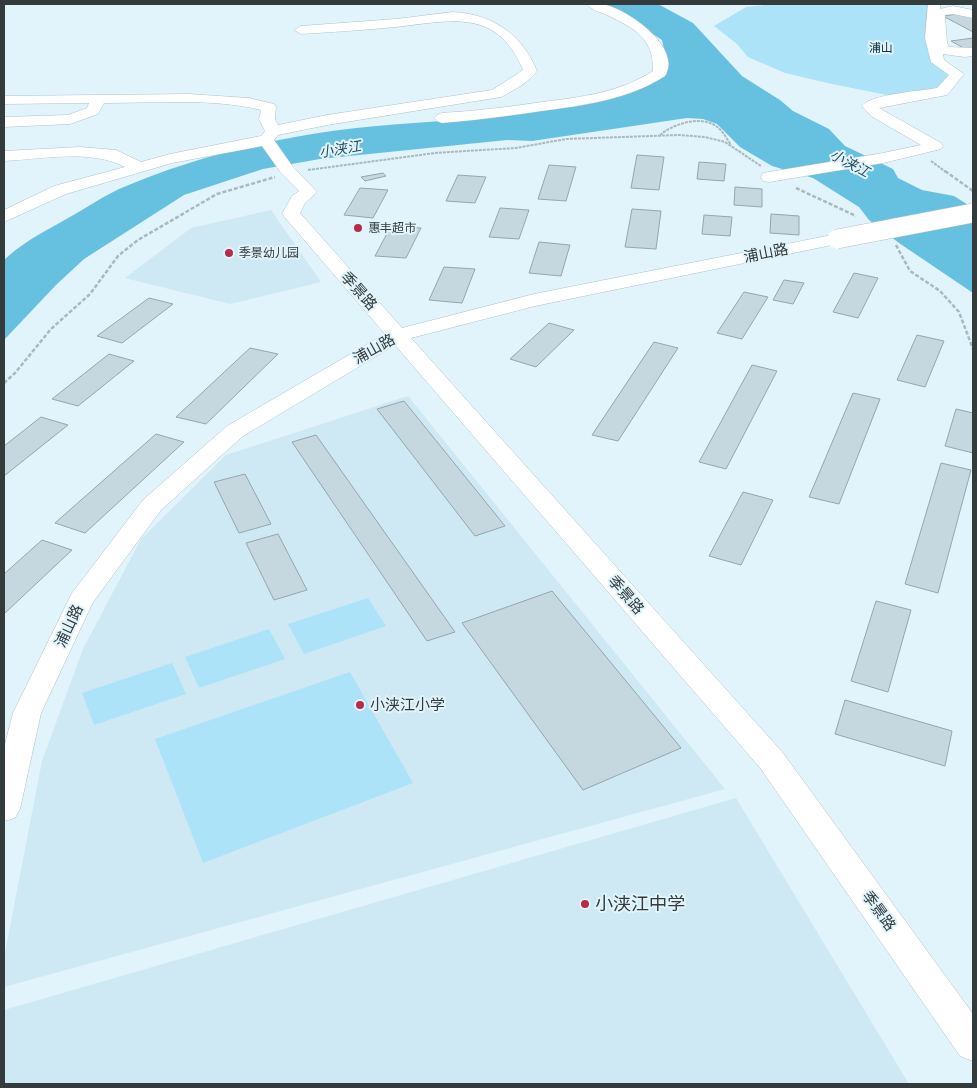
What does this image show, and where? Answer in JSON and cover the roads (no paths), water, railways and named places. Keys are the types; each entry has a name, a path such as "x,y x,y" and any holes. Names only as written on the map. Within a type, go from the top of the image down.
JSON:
{"street":[{"path":"269,136 381,122 490,114 573,102 605,96 632,88 660,73 662,60 657,44 651,35 627,20 593,4"},
{"path":"779,176 883,158 935,146 876,113 869,106 884,101 942,92 957,74 938,62 932,38 934,4"},
{"path":"420,8 442,16"},
{"path":"973,14 953,10 939,13 940,44 945,50 965,53 973,52"},
{"path":"4,217 60,190 170,159 269,136 327,120 496,94 518,81 530,71 521,50 492,23 471,16 442,16 410,22 301,30"},
{"path":"4,100 189,98 249,102 269,107 267,119 269,136"},
{"path":"4,122 70,119 92,111 99,99"},
{"name":"季景路","path":"269,136 290,172 309,192 298,200 291,214 772,761 973,1044"},
{"path":"4,156 80,152 116,155 140,168"},
{"name":"浦山路","path":"4,809 27,713 81,599 152,505 235,431 398,335 534,300 973,213"}],"water":[{"name":"小浃江","path":"597,4 658,4 693,23 742,76 780,100 793,111 829,129 845,146 893,169 898,178 922,190 954,196 973,208 973,293 899,243 869,220 859,207 813,178 772,166 740,147 717,124 703,119 687,118 532,141 507,140 320,159 263,169 184,195 84,259 56,285 4,340 4,260 36,237 119,189 190,163 264,143 339,130 453,120 596,103 633,92 667,74 662,40 629,19"}],"place":[{"name":"惠丰超市","path":"358,228"},
{"name":"季景幼儿园","path":"229,253"},
{"name":"小浃江小学","path":"360,705"},
{"name":"小浃江中学","path":"585,904"}],"park label":[{"name":"浦山","path":"881,48"}]}
